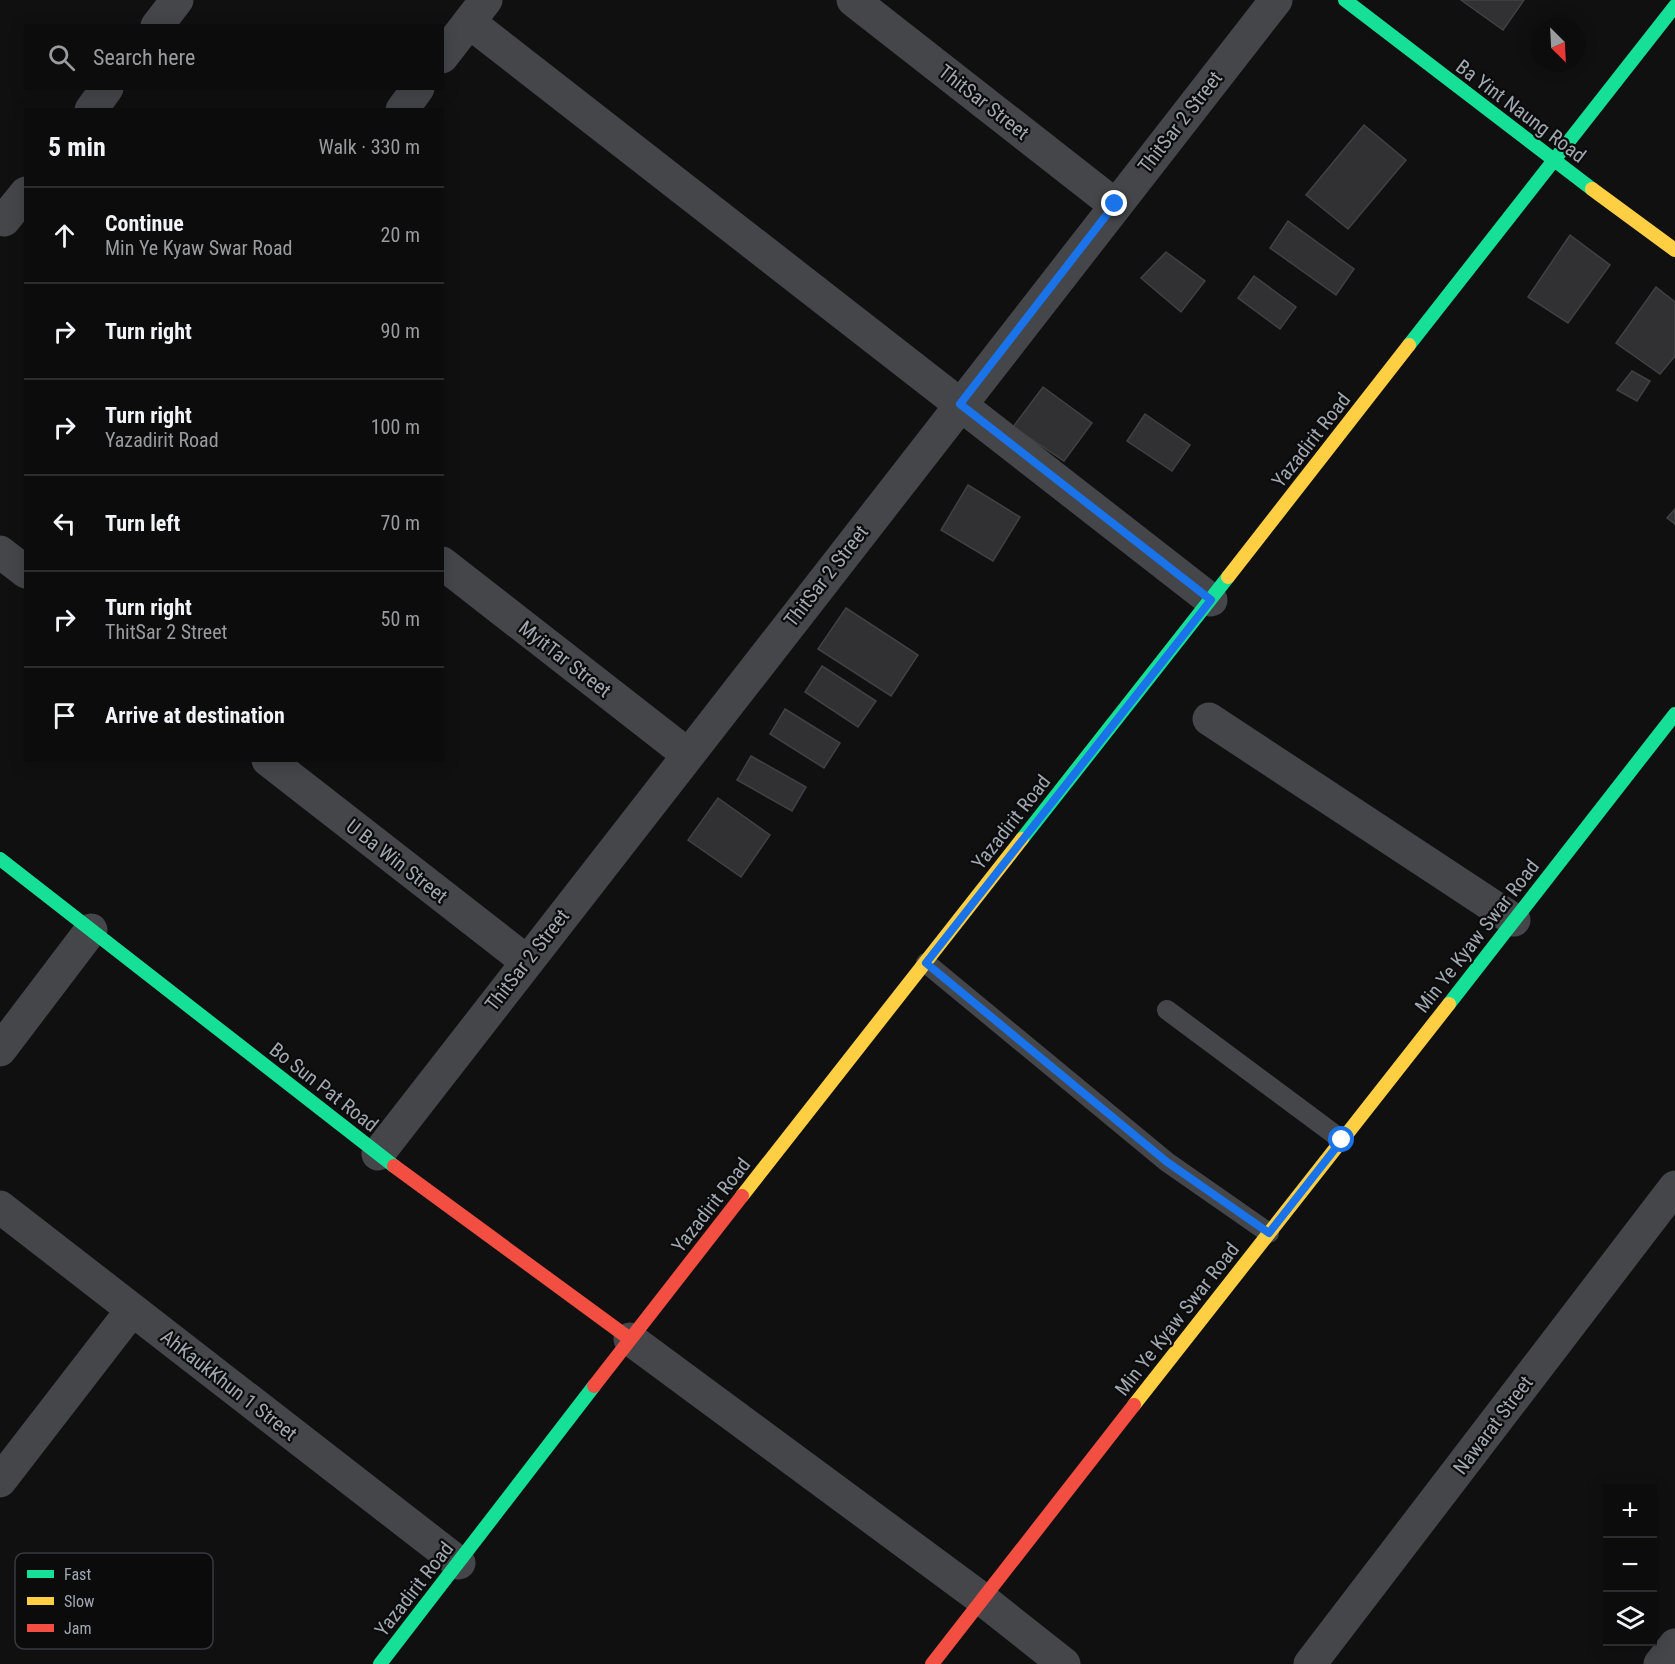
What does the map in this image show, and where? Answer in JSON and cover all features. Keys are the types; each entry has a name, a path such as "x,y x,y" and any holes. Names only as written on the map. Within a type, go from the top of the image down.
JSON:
{"street":[{"path":"159,24 177,0"},
{"name":"ThitSar Street","path":"853,0 1115,204"},
{"name":"ThitSar 2 Street","path":"378,1154 1275,0"},
{"name":"Ba Yint Naung Road","path":"1345,0 1554,161 1675,250"},
{"name":"Yazadirit Road","path":"380,1664 630,1339 1675,6"},
{"path":"444,54 478,11 960,404 1211,600"},
{"path":"92,108 106,90"},
{"path":"403,108 417,90"},
{"path":"10,225 24,197"},
{"path":"0,552 24,570"},
{"name":"MyitTar Street","path":"444,565 687,754"},
{"name":"Min Ye Kyaw Swar Road","path":"932,1664 1675,714"},
{"path":"1209,719 1514,920"},
{"name":"U Ba Win Street","path":"271,762 526,961"},
{"name":"Bo Sun Pat Road","path":"0,859 378,1154 630,1339"},
{"path":"0,1050 91,930"},
{"name":"Nawarat Street","path":"1310,1664 1675,1187"},
{"name":"AhKaukKhun 1 Street","path":"0,1207 459,1563"},
{"path":"0,1481 132,1310"},
{"path":"630,1339 982,1599 1064,1664"},
{"path":"1660,1664 1675,1645"}],"lane":[{"path":"926,963 1167,1162 1269,1233"},
{"path":"1167,1011 1342,1140"}],"building":[{"path":"1461,0 1524,0 1503,30"},
{"path":"1364,125 1406,160 1348,229 1306,195"},
{"path":"1288,221 1354,269 1336,295 1270,248"},
{"path":"1570,235 1610,265 1568,323 1528,297"},
{"path":"1166,252 1205,281 1181,312 1141,278"},
{"path":"1254,276 1296,307 1280,329 1238,298"},
{"path":"1656,287 1675,302 1675,356 1660,374 1616,343"},
{"path":"1632,371 1650,381 1637,401 1617,390"},
{"path":"1043,387 1092,423 1064,461 1013,427"},
{"path":"1145,414 1190,445 1172,471 1127,441"},
{"path":"968,485 1020,517 993,561 941,530"},
{"path":"1675,509 1675,524 1667,518"},
{"path":"846,608 918,655 891,696 818,649"},
{"path":"822,666 876,701 858,727 805,692"},
{"path":"785,709 840,743 824,768 770,734"},
{"path":"751,756 806,787 792,811 737,780"},
{"path":"718,798 770,835 741,877 688,840"}],"traffic: fast":[{"path":"1345,0 1592,189"},
{"path":"1409,345 1675,6"},
{"path":"1022,839 1228,577"},
{"path":"1449,1004 1675,714"},
{"path":"0,859 394,1166"},
{"path":"380,1664 594,1386"}],"traffic: slow":[{"path":"1592,189 1675,250"},
{"path":"1228,577 1409,345"},
{"path":"742,1196 1022,839"},
{"path":"1134,1405 1449,1004"}],"traffic: jam":[{"path":"394,1166 630,1339"},
{"path":"594,1386 742,1196"},
{"path":"932,1664 1134,1405"}],"route":[{"path":"1115,204 960,404 1211,600 926,963 1167,1162 1269,1233 1342,1140"}]}
